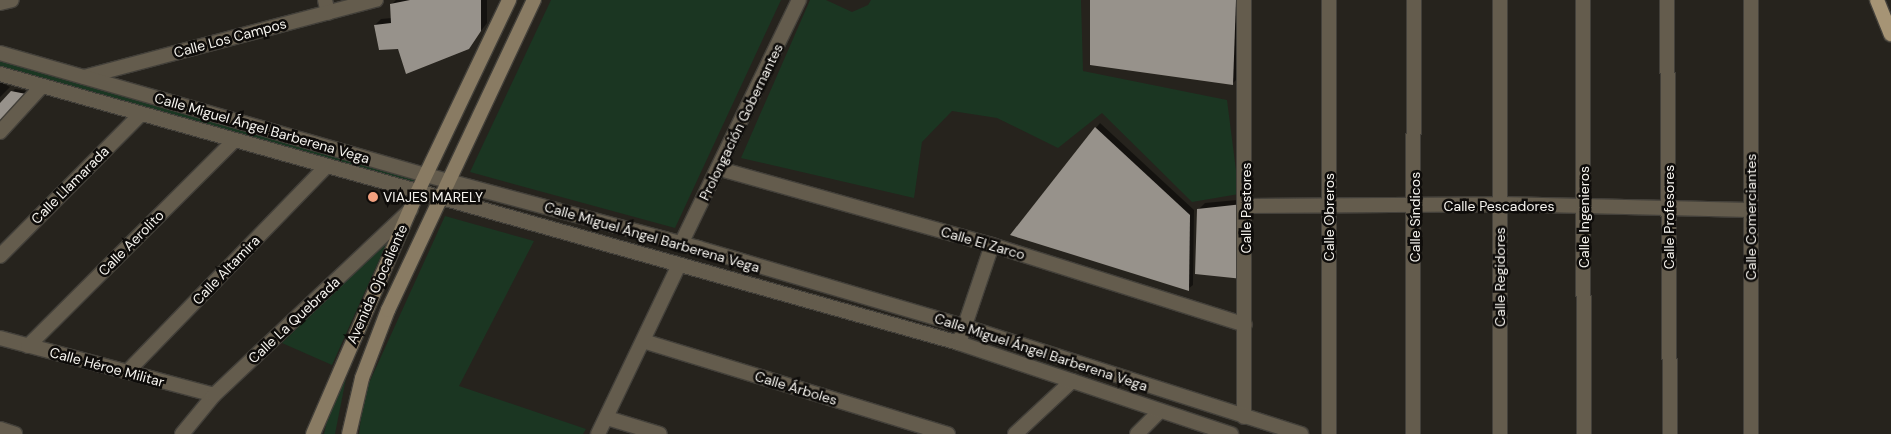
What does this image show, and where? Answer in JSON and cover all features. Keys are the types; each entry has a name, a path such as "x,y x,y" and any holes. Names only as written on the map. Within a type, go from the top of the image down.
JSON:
{"main road":[{"name":"Avenida Ojocaliente","path":"313,434 418,191 509,0"},
{"name":"Avenida Ojocaliente","path":"348,434 362,378 388,310 443,198 534,0"},
{"path":"1877,0 1891,34"}],"street":[{"path":"0,3 12,0"},
{"name":"Calle Los Campos","path":"84,77 327,6 376,0"},
{"name":"Prolongación Gobernantes","path":"681,244 720,169 799,0"},
{"name":"Calle Pastores","path":"1244,0 1246,206 1244,417"},
{"name":"Calle Obreros","path":"1329,0 1329,434"},
{"name":"Calle Síndicos","path":"1413,434 1414,0"},
{"name":"Calle Regidores","path":"1500,0 1500,434"},
{"name":"Calle Ingenieros","path":"1582,0 1584,434"},
{"name":"Calle Profesores","path":"1666,0 1670,434"},
{"name":"Calle Comerciantes","path":"1751,0 1751,434"},
{"name":"Calle Miguel Ángel Barberena Vega","path":"0,53 426,175 681,244 963,326 1300,434"},
{"name":"Calle Miguel Ángel Barberena Vega","path":"0,74 325,168 418,191 678,267 959,343 1231,434"},
{"path":"0,132 42,86"},
{"name":"Calle Llamarada","path":"0,256 140,115"},
{"name":"Calle Aerolito","path":"28,346 234,141"},
{"name":"Calle Altamira","path":"127,372 325,168"},
{"name":"Calle El Zarco","path":"720,169 992,245 1245,325"},
{"name":"Calle Pescadores","path":"1246,206 1329,208 1501,204 1752,210"},
{"name":"Calle La Quebrada","path":"182,434 214,395 410,210"},
{"path":"959,343 963,326 992,245"},
{"path":"598,434 678,267"},
{"name":"Calle Héroe Militar","path":"0,338 214,395"},
{"name":"Calle Árboles","path":"643,341 948,434"},
{"path":"1015,434 1072,381"},
{"path":"1137,434 1160,411"},
{"path":"606,418 660,434"},
{"path":"0,429 15,434"}],"green space":[{"path":"551,0 781,0 675,228 470,172"},
{"path":"810,0 826,0 852,12 868,5 871,0 1081,0 1083,71 1227,100 1239,194 1192,202 1102,113 1058,148 997,118 952,111 922,142 914,198 741,158"},
{"path":"0,59 417,177 415,186 0,66"},
{"path":"445,216 534,241 459,386 586,429 583,434 359,434 364,394"},
{"path":"389,238 332,365 282,343"},
{"path":"348,368 335,434 324,434 328,416"}],"building":[{"path":"410,0 481,0 481,31 469,49 406,74 398,49 379,50 374,25 391,23 390,4"},
{"path":"1090,0 1236,0 1233,85 1090,65"},
{"path":"11,91 26,94 0,122 0,103"},
{"path":"1095,127 1190,215 1189,291 1010,235"},
{"path":"1243,204 1243,279 1195,274 1197,209"}],"place":[{"name":"VIAJES MARELY","path":"373,197"}]}
